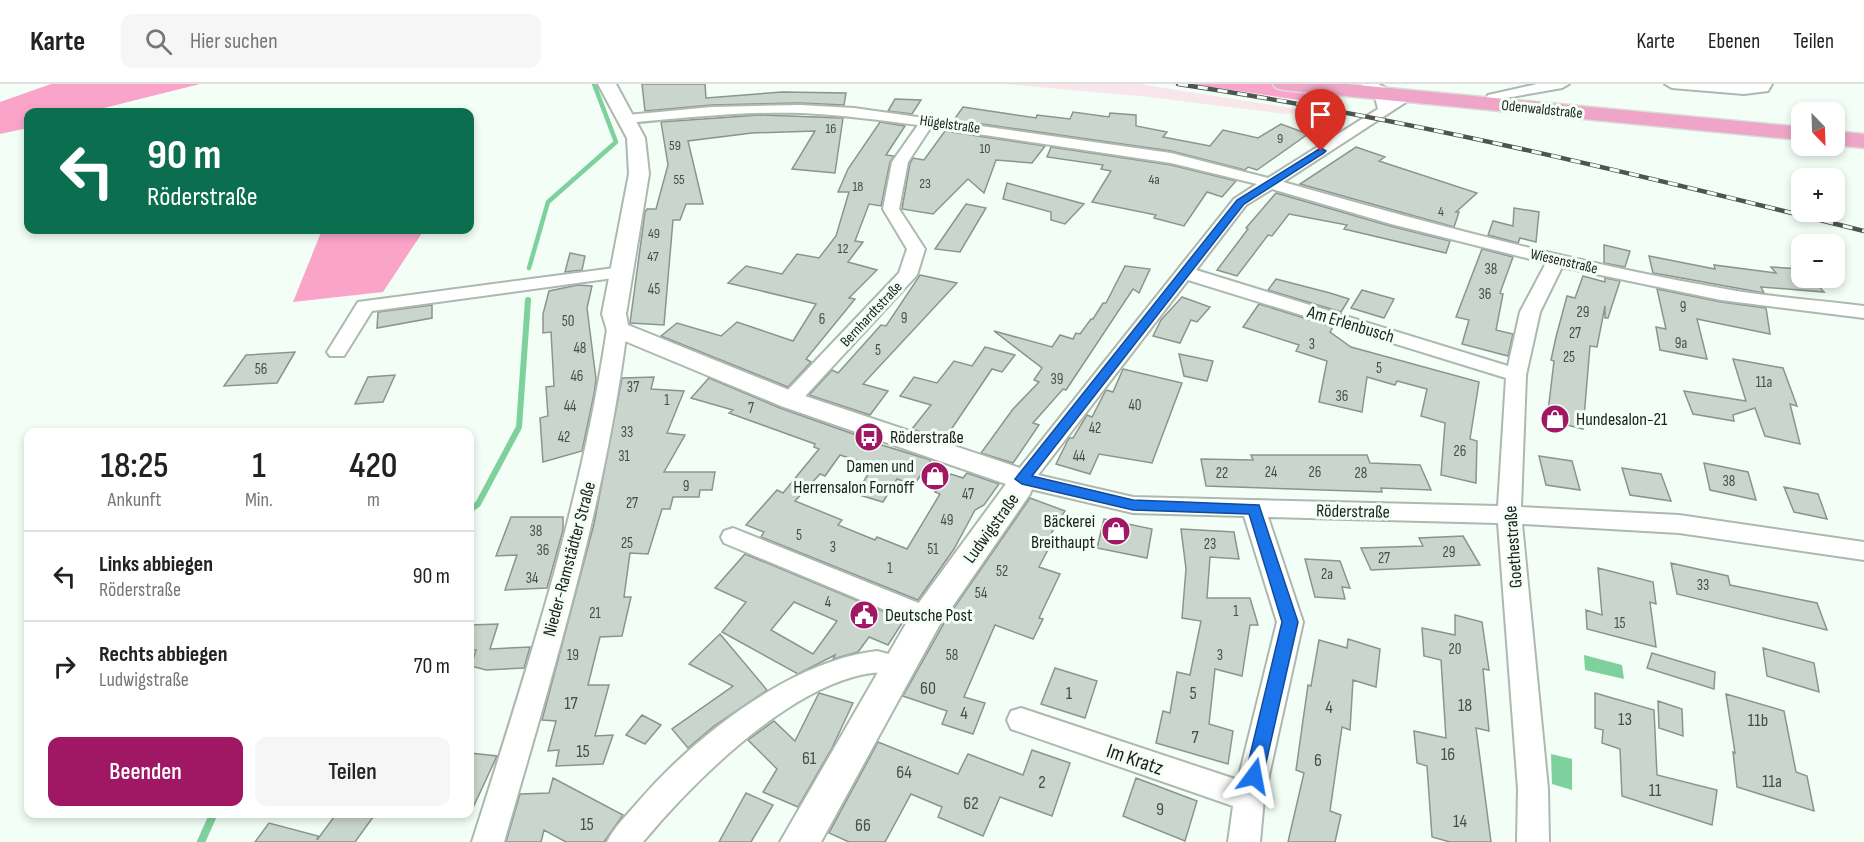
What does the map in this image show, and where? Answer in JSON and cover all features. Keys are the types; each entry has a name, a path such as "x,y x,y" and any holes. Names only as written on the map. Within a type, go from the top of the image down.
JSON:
{"main road":[{"name":"Odenwaldstraße","path":"1283,84 1791,133"},
{"path":"1845,139 1864,141"}],"street":[{"name":"Nieder-Ramstädter Straße","path":"488,842 575,548 613,365 617,329 614,314 639,174 636,138 607,84"},
{"path":"1491,104 1493,98 1502,94 1562,84"},
{"path":"1672,84 1744,90 1763,88 1765,84"},
{"name":"Ludwigstraße","path":"800,842 927,617 1020,488 1022,479 1240,202 1270,183 1384,95"},
{"name":"Hügelstraße","path":"627,119 712,111 800,110 928,121 1161,157 1270,183"},
{"name":"Bernhardtstraße","path":"790,400 908,275 916,249 891,209 900,162 928,121"},
{"name":"Wiesenstraße","path":"1270,183 1397,220 1556,260 1721,294 1864,312"},
{"name":"Goethestraße","path":"1533,842 1533,789 1509,515 1516,375 1530,312 1556,260"},
{"path":"337,352 365,306 622,272"},
{"name":"Am Erlenbusch","path":"1185,273 1516,375"},
{"name":"Röderstraße","path":"617,329 790,400 1022,479 1133,505 1509,515 1679,524 1864,551"},
{"path":"1244,842 1249,798 1290,622 1254,509"},
{"path":"733,537 927,617"},
{"path":"623,842 672,785 723,741 779,702 848,667 876,661 897,668"},
{"name":"Im Kratz","path":"1021,720 1249,798"}],"shaded area":[{"path":"51,84 200,84 104,108 24,108 24,129 0,134 0,102"},
{"path":"1004,84 1139,84 1310,111 1286,114 1149,97"},
{"path":"1191,84 1336,84 1332,105"},
{"path":"320,234 421,234 383,292 293,302"},
{"path":"1584,655 1622,665 1624,679 1585,670"},
{"path":"1551,754 1572,759 1572,790 1552,784"}],"building":[{"path":"642,84 705,84 706,98 782,92 846,93 844,105 800,103 712,105 645,111"},
{"path":"895,99 921,100 912,114 888,111"},
{"path":"963,107 1036,118 1037,115 1070,119 1073,112 1109,117 1110,113 1136,115 1136,126 1167,132 1163,137 1210,146 1223,130 1258,138 1281,124 1308,134 1257,170 1248,167 1245,170 1171,151 954,120"},
{"path":"759,115 843,118 835,173 792,169 815,131 752,133 688,141 703,204 686,204 680,220 673,220 664,325 630,323 645,212 647,209 656,209 668,165 661,122"},
{"path":"880,122 905,126 886,155 894,156 890,162 881,206 869,204 855,241 863,242 848,262 877,270 849,298 855,299 806,359 811,362 788,387 661,336 677,323 721,336 737,322 793,341 816,304 728,283 746,266 782,274 797,254 819,258 836,236 849,192 838,192 848,169"},
{"path":"945,131 1045,146 1032,163 996,160 984,193 968,179 933,214 902,209 910,163 913,158 924,160"},
{"path":"1051,147 1171,165 1236,181 1222,197 1207,192 1184,226 1154,218 1156,215 1092,202 1111,171 1101,169 1103,165 1047,157"},
{"path":"1356,147 1385,157 1379,161 1477,193 1456,212 1459,212 1454,227 1300,184"},
{"path":"1007,183 1084,204 1065,224 1051,220 1051,212 1003,199"},
{"path":"1276,193 1450,241 1446,253 1344,229 1347,225 1289,214 1272,236 1268,235 1237,276 1217,270 1248,229 1246,228"},
{"path":"966,204 986,208 960,252 935,249"},
{"path":"1514,208 1539,212 1536,242 1520,238 1518,243 1488,235 1493,221 1513,226"},
{"path":"1604,245 1630,251 1625,267 1604,263"},
{"path":"1482,249 1513,257 1500,293 1503,294 1496,330 1513,334 1508,356 1462,344 1469,320 1456,317"},
{"path":"570,253 585,256 582,270 565,272"},
{"path":"1649,256 1715,269 1714,265 1776,273 1771,267 1791,268 1791,288 1820,288 1824,292 1761,287 1764,293 1653,273"},
{"path":"1125,266 1150,269 1139,293 1133,289 1066,390 1063,389 1033,423 1039,425 1013,463 981,453 1013,409 1039,382 1034,380 1042,368 994,331 1052,347 1060,335 1073,339 1076,333 1080,334 1093,319 1103,303 1106,303"},
{"path":"920,275 957,283 863,384 888,391 870,415 809,395 832,370 838,373 881,325 886,326"},
{"path":"1583,276 1605,282 1605,278 1620,281 1608,318 1605,318 1605,306 1597,347 1590,346 1583,429 1547,420 1554,361 1551,360 1556,337 1567,296 1575,298"},
{"path":"1276,279 1349,299 1341,312 1268,290"},
{"path":"578,285 592,286 587,308 596,379 594,394 582,451 543,462 540,418 548,416 546,387 554,386 551,332 543,333 543,314 549,291"},
{"path":"1657,289 1721,302 1766,308 1770,334 1697,319 1707,359 1660,350 1656,327 1666,329"},
{"path":"1362,290 1394,299 1384,318 1351,308"},
{"path":"1182,297 1210,307 1197,322 1191,320 1180,343 1153,336 1161,320"},
{"path":"1259,304 1333,327 1330,332 1351,347 1479,382 1470,439 1477,441 1476,483 1441,475 1445,423 1421,416 1427,389 1397,381 1395,385 1367,377 1362,412 1319,402 1327,361 1296,351 1299,345 1243,327"},
{"path":"432,305 432,318 377,328 378,312"},
{"path":"985,347 1015,355 1002,372 992,369 944,440 912,429 931,405 900,396 914,377 937,383 954,361 972,366"},
{"path":"295,352 277,383 224,386 246,355"},
{"path":"1179,354 1213,361 1207,381 1184,376"},
{"path":"1733,359 1783,368 1797,406 1790,404 1800,444 1765,436 1755,408 1733,415 1734,421 1693,414 1684,391 1746,401"},
{"path":"1123,369 1182,383 1152,463 1099,454 1090,474 1056,464 1069,438 1073,438 1087,415 1092,417 1106,390 1113,392"},
{"path":"395,375 383,402 355,404 368,377"},
{"path":"654,377 651,389 684,391 667,433 685,435 664,472 715,472 712,490 700,490 699,497 673,497 670,509 662,509 648,554 630,553 624,597 631,597 622,636 600,637 588,685 609,685 595,736 613,735 603,764 556,766 559,750 548,751 556,721 542,720 594,524 622,378"},
{"path":"709,378 780,408 856,435 855,437 931,460 914,485 897,479 883,502 856,494 873,466 840,455 825,476 820,474 795,501 842,520 838,525 875,540 877,537 907,549 940,494 935,492 951,474 963,478 967,473 999,484 984,505 975,510 954,549 918,600 761,537 764,532 746,525 777,490 783,493 819,449 814,447 815,444 729,413 733,410 691,398"},
{"path":"1251,455 1367,455 1370,463 1420,465 1431,490 1381,488 1382,492 1206,486 1201,459 1253,460"},
{"path":"1539,456 1572,461 1580,490 1546,485"},
{"path":"1704,463 1748,472 1756,500 1710,490"},
{"path":"1622,468 1661,474 1671,501 1630,495"},
{"path":"1784,487 1818,494 1827,519 1794,512"},
{"path":"1030,498 1065,511 1049,537 1054,538 1039,567 1060,574 1039,618 1043,619 1033,639 995,625 964,697 985,703 973,734 942,724 947,711 903,696 947,618"},
{"path":"511,517 563,517 563,530 547,588 505,590 517,555 496,556"},
{"path":"1104,519 1152,529 1147,558 1097,548"},
{"path":"1181,529 1234,532 1239,559 1210,557 1207,598 1250,598 1258,625 1250,625 1242,676 1215,669 1209,724 1233,731 1228,764 1156,743 1163,711 1170,713 1177,672 1190,675 1201,621 1182,618 1186,569"},
{"path":"1463,536 1480,565 1371,570 1361,548 1423,546 1419,538"},
{"path":"745,554 904,620 888,645 869,637 858,652 833,659 835,655 798,674 722,632 746,602 715,588","holes":["794,602 837,621 813,654 771,630"]},
{"path":"1305,559 1340,561 1350,588 1342,587 1345,599 1315,597"},
{"path":"1671,563 1728,576 1730,585 1817,603 1827,630 1677,594"},
{"path":"1598,568 1653,582 1656,604 1650,602 1656,647 1587,629 1586,610 1602,615"},
{"path":"1455,615 1482,622 1489,670 1483,669 1489,731 1476,728 1491,842 1450,842 1432,837 1427,766 1417,763 1414,731 1446,738 1441,660 1424,656 1422,628 1455,635"},
{"path":"498,624 490,649 530,647 524,668 486,670 474,667 476,650 474,650 474,625"},
{"path":"720,634 767,690 714,726 688,748 672,729 733,686 689,664"},
{"path":"1348,639 1380,649 1376,687 1353,680 1350,730 1342,727 1330,811 1341,815 1335,842 1288,842 1304,773 1296,770 1308,685 1311,686 1319,640 1347,648"},
{"path":"1763,648 1814,663 1819,692 1767,676"},
{"path":"1652,653 1715,672 1714,689 1647,668"},
{"path":"1055,668 1097,681 1085,718 1041,704"},
{"path":"819,693 853,703 832,748 798,807 763,792 777,769 748,740 774,721 795,741"},
{"path":"1595,693 1654,710 1657,775 1717,790 1712,825 1622,796 1620,749 1602,743 1603,730 1595,728"},
{"path":"1726,694 1784,711 1796,772 1807,776 1814,811 1737,787 1733,752 1735,753"},
{"path":"1658,701 1682,709 1683,736 1659,728"},
{"path":"642,715 661,725 645,744 626,735"},
{"path":"878,742 958,774 968,754 1023,775 1032,750 1070,763 1052,816 1000,797 983,836 938,817 942,807 911,794 885,842 849,842 829,833"},
{"path":"474,753 497,756 474,805"},
{"path":"553,778 623,815 604,842 566,842 544,830 541,842 506,842 520,794 549,793"},
{"path":"1136,778 1197,801 1185,841 1123,816"},
{"path":"746,793 773,805 751,842 719,842"},
{"path":"333,818 372,818 355,842 255,842 269,823 318,836 317,840"}],"waterway":[{"path":"529,268 548,202 616,142 594,84"},
{"path":"474,507 478,504 519,427 528,300"},
{"path":"201,842 212,818"}],"railway":[{"path":"1178,84 1351,114 1523,149 1864,231"}],"place":[{"name":"Hundesalon-21","path":"1555,419"},
{"name":"Röderstraße","path":"869,437"},
{"name":"Damen und Herrensalon Fornoff","path":"935,476"},
{"name":"Bäckerei Breithaupt","path":"1116,531"},
{"name":"Deutsche Post","path":"864,615"}],"route":[{"path":"1254,776 1290,622 1254,509 1133,505 1022,479 1159,308 1240,202 1321,151"}]}
